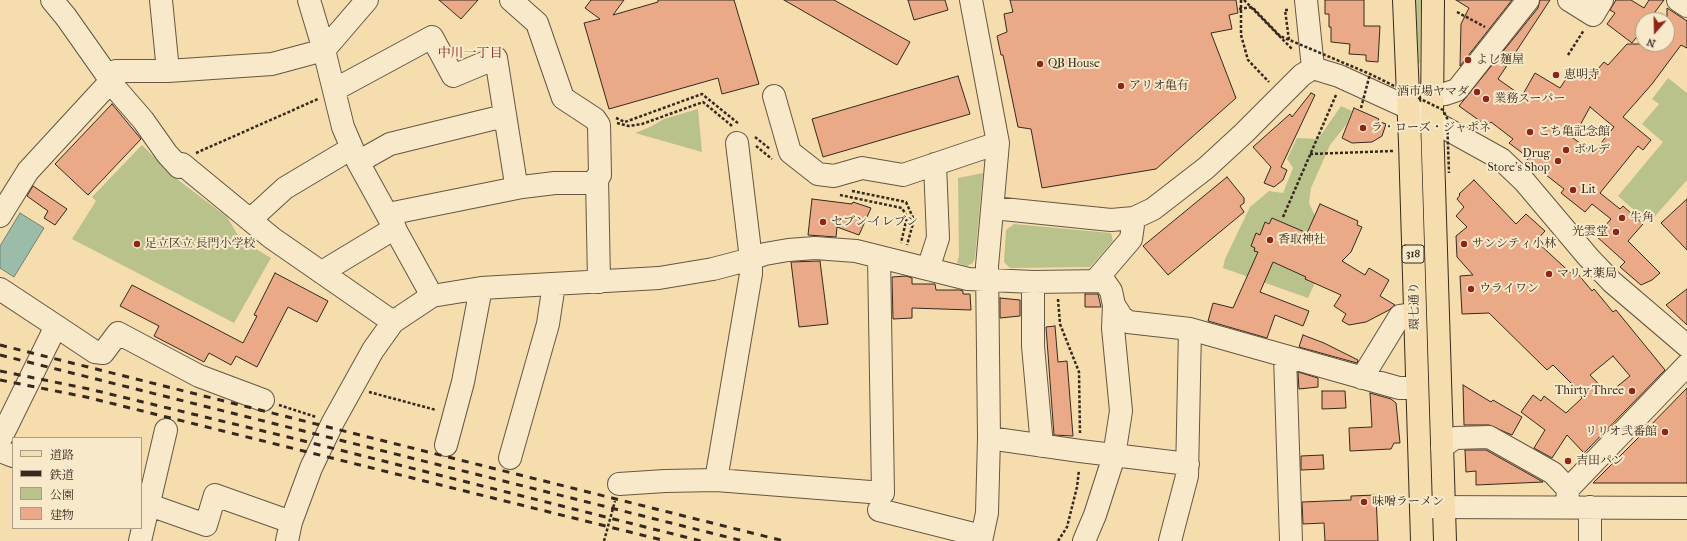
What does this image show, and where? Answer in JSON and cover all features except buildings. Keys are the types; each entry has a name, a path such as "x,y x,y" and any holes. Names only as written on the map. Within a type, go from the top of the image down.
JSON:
{"main road":[{"name":"環七通り","path":"1404,0 1409,108 1422,541"},
{"name":"環七通り","path":"1433,0 1432,121 1445,541"}],"street":[{"path":"52,0 66,17 110,80 143,120 167,154 179,167 182,164 272,238 393,322"},
{"path":"161,0 168,71"},
{"path":"309,0 324,50 343,127 355,155 432,296"},
{"path":"0,216 28,171 110,80 116,71 168,71 272,64 324,50 367,0"},
{"path":"619,484 716,480 883,505 981,538 987,513 989,438 987,281 998,143 971,0"},
{"path":"993,208 1111,220 1134,218 1153,209 1206,168 1283,96 1302,75 1305,62 1306,0"},
{"path":"1432,95 1445,94 1457,90 1528,0"},
{"path":"1569,0 1598,8"},
{"path":"1678,0 1687,6"},
{"path":"322,272 391,221 522,187 555,183 591,183 600,175 599,125 603,118 563,98 537,23 515,1"},
{"path":"334,91 432,37 453,76 496,58 516,184 522,187"},
{"path":"1305,62 1409,108 1472,142 1508,165 1612,282 1687,346"},
{"path":"774,96 790,152 818,174 834,176 862,168 903,175 998,143"},
{"path":"250,220 285,188 355,155 390,144 504,116"},
{"path":"716,480 751,274 752,259 744,136"},
{"path":"928,269 938,238 936,164"},
{"path":"597,177 599,282"},
{"path":"1095,280 1131,239 1134,218"},
{"path":"145,504 206,525 215,495 289,532 312,468 333,422 373,350 393,322 432,296 481,288 659,278 713,269 752,259 765,254 815,248 893,256 928,269 968,279 1033,282 1104,281 1111,291 1114,305 1113,328 1121,411 1114,456 1095,514 1084,541"},
{"path":"883,505 893,256"},
{"path":"1033,282 1033,346 1042,446"},
{"path":"510,458 548,324 554,284"},
{"path":"446,445 463,382 481,288"},
{"path":"0,289 95,352 103,354 118,332 199,376 263,400"},
{"path":"1114,305 1121,316 1128,322 1190,329 1399,388 1417,388"},
{"path":"1362,378 1400,316 1415,314"},
{"path":"0,440 56,326"},
{"path":"1170,541 1187,476 1190,329"},
{"path":"1286,356 1291,541"},
{"path":"1567,498 1687,365"},
{"path":"142,526 145,504 166,430"},
{"path":"1442,447 1456,438 1489,437 1553,473 1567,498"},
{"path":"989,438 1114,456 1188,464"},
{"path":"0,451 12,456"},
{"path":"1422,507 1567,498 1590,507 1687,508"},
{"path":"1590,507 1590,541"},
{"path":"140,541 142,529"}],"path":[{"path":"1244,0 1280,36 1370,74 1443,110 1447,118 1449,174"},
{"path":"1244,0 1305,62"},
{"path":"1244,0 1241,36 1248,60 1283,96"},
{"path":"1239,9 1252,7"},
{"path":"1568,55 1598,8"},
{"path":"1457,12 1501,36"},
{"path":"1361,108 1370,74"},
{"path":"182,164 186,158 334,91"},
{"path":"1283,217 1337,92"},
{"path":"603,118 625,122 702,94 744,136 775,153"},
{"path":"603,118 629,126 642,124 703,102 777,163"},
{"path":"1310,154 1396,151"},
{"path":"848,190 906,202 914,220 893,256"},
{"path":"836,194 902,208 907,216 893,256"},
{"path":"1058,282 1060,324 1079,372 1080,451 1077,487 1067,527 1058,541"},
{"path":"352,388 454,414"},
{"path":"263,400 333,422"},
{"path":"604,541 619,484"}],"green space":[{"path":"1411,0 1421,0 1420,63 1415,64"},
{"path":"1668,78 1687,93 1687,180 1649,223 1618,196 1663,142 1642,124 1659,104 1652,99"},
{"path":"1341,106 1352,111 1346,125 1330,145 1311,188 1309,203 1316,218 1322,268 1308,298 1223,268 1225,259 1250,207 1269,191 1283,193 1293,168 1287,159 1297,138 1318,139"},
{"path":"698,109 702,152 635,133 664,119"},
{"path":"142,145 173,176 227,217 241,240 271,258 234,323 72,239 96,201 92,197"},
{"path":"983,173 975,257 973,263 967,266 957,263 959,255 958,178"},
{"path":"1014,224 1111,233 1113,241 1090,267 1010,268 1004,262 1006,230"}],"shaded area":[{"path":"20,213 44,228 14,277 0,268 0,246"}],"railway":[{"path":"0,345 784,541"},
{"path":"0,355 743,541"},
{"path":"0,371 89,389 288,437 701,541"},
{"path":"0,380 86,397 666,541"}],"place":[{"name":"よし麺屋","path":"1468,60"},
{"name":"QB House","path":"1040,64"},
{"name":"恵明寺","path":"1556,75"},
{"name":"アリオ亀有","path":"1121,86"},
{"name":"酒市場ヤマダ","path":"1477,92"},
{"name":"業務スーパー","path":"1486,99"},
{"name":"ラ・ローズ・ジャポネ","path":"1363,128"},
{"name":"こち亀記念館","path":"1530,132"},
{"name":"ボルデ","path":"1566,150"},
{"name":"Drug Store’s Shop","path":"1558,161"},
{"name":"Lit","path":"1573,190"},
{"name":"牛角","path":"1622,218"},
{"name":"セブン-イレブン","path":"823,222"},
{"name":"光雲堂","path":"1616,232"},
{"name":"香取神社","path":"1270,240"},
{"name":"足立区立 長門小学校","path":"137,244"},
{"name":"サンシティ小林","path":"1464,244"},
{"name":"マリオ薬局","path":"1549,274"},
{"name":"ウライワン","path":"1471,289"},
{"name":"Thirty Three","path":"1632,391"},
{"name":"リリオ弐番館","path":"1665,432"},
{"name":"吉田パン","path":"1568,461"},
{"name":"味噌ラーメン","path":"1364,502"}],"district":[{"name":"中川一丁目","path":"470,54"}]}
